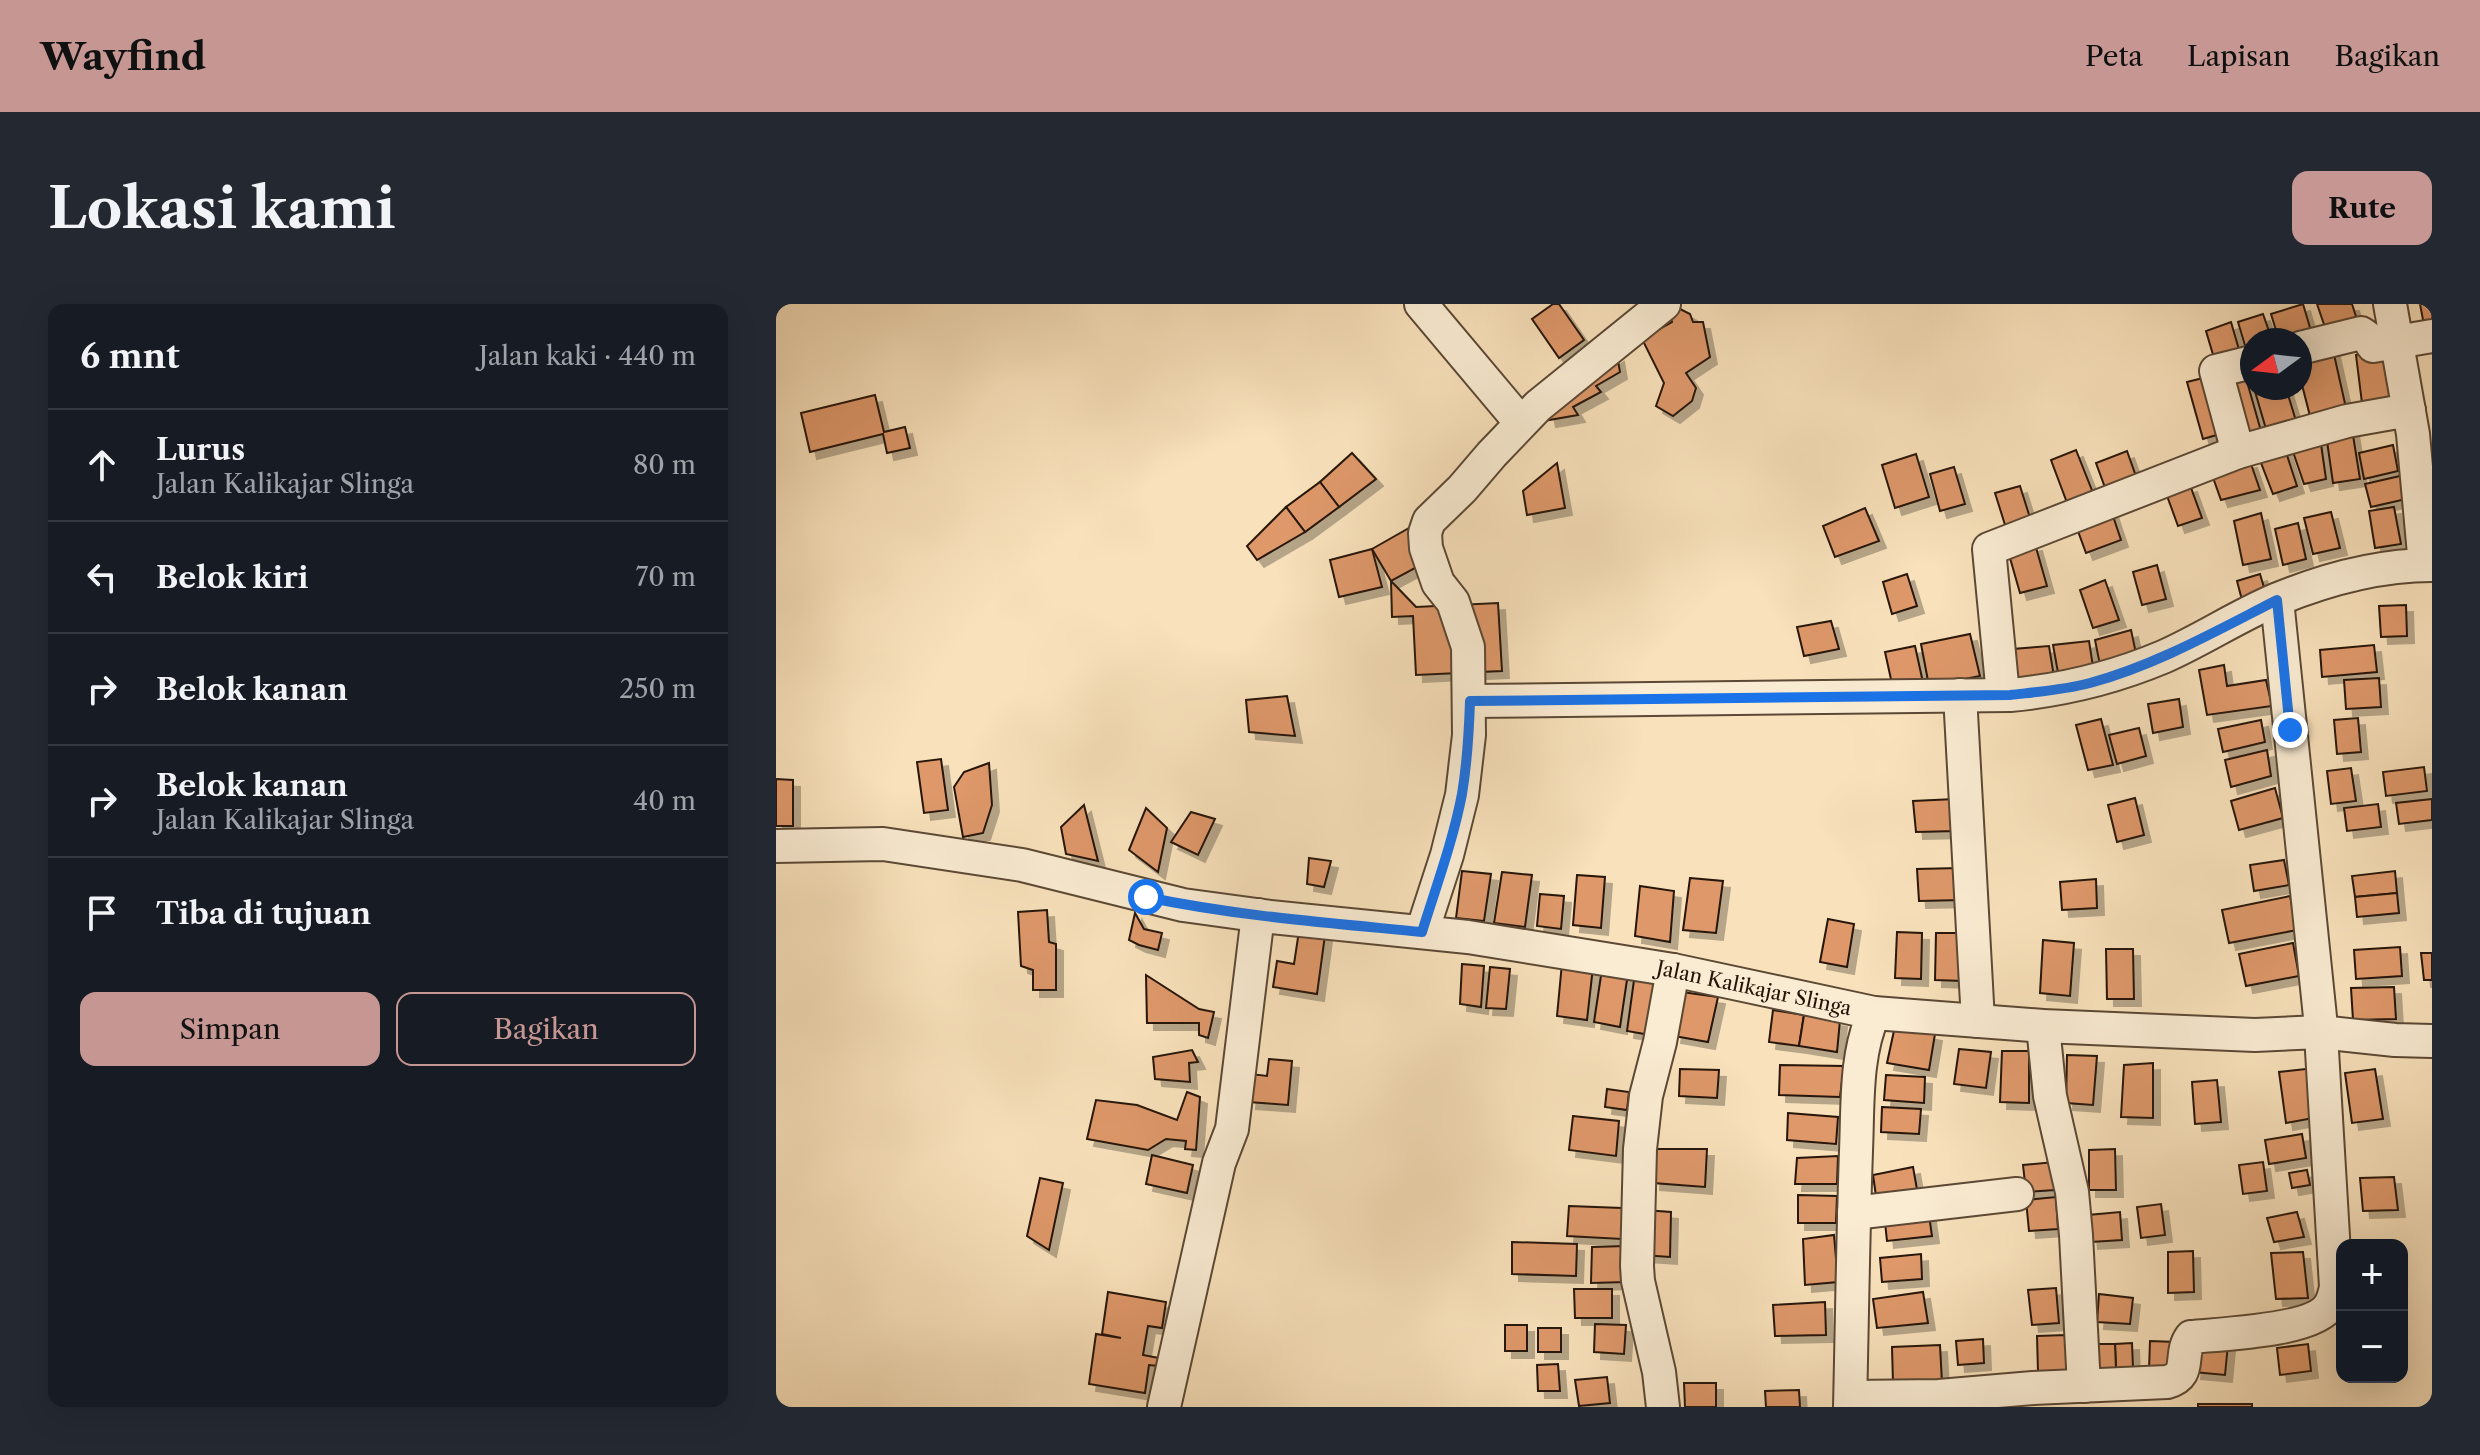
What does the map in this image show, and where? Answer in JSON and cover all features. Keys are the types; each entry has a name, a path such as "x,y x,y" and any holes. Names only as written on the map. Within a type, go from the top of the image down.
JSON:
{"street":[{"path":"1421,304 1521,423"},
{"path":"1422,932 1447,855 1462,795 1470,701 1468,647 1453,602 1438,583 1426,548 1425,533 1438,514 1521,423 1578,372 1664,304"},
{"path":"1470,701 2003,695 2048,691 2089,683 2133,669 2335,579 2385,568 2429,565 2409,410 2390,304"},
{"path":"2312,345 2361,333 2373,346 2432,336"},
{"path":"2238,452 2216,371 2240,365"},
{"path":"2003,695 1989,549 2238,452 2347,421 2409,410"},
{"path":"1874,1013 1867,1028 1860,1065 1850,1402 2033,1388 2141,1384 2177,1379 2183,1373 2185,1345 2191,1337 2297,1325 2320,1315 2330,1305 2336,1287 2320,1032 2278,604"},
{"path":"1960,695 1978,1021"},
{"name":"Jalan Kalikajar Slinga","path":"776,846 883,844 1022,865 1183,905 1468,937 1673,970 1874,1013 2043,1026 2255,1035 2320,1032 2432,1041"},
{"path":"1164,1407 1219,1163 1232,1129 1258,915"},
{"path":"1663,1407 1659,1372 1637,1266 1640,1149 1646,1096 1673,970"},
{"path":"2043,1026 2050,1096 2072,1192 2084,1386"},
{"path":"1854,1213 2017,1194"}],"building":[{"path":"1553,304 1559,304 1584,340 1559,358 1532,319"},
{"path":"2303,304 2310,328 2275,328 2271,314"},
{"path":"2317,304 2352,304 2360,329 2328,336"},
{"path":"2420,304 2432,304 2432,324 2424,325"},
{"path":"1680,309 1690,314 1693,322 1703,322 1710,357 1686,373 1696,388 1692,401 1673,416 1656,406 1664,383 1642,339 1672,322 1669,311"},
{"path":"2263,314 2268,328 2240,329 2238,322"},
{"path":"2231,322 2240,361 2217,368 2206,331"},
{"path":"2333,350 2346,408 2310,416 2306,400 2312,400 2312,354"},
{"path":"2389,350 2396,398 2362,403 2356,355"},
{"path":"1617,355 1620,372 1596,386 1601,392 1573,407 1578,415 1549,420 1546,407"},
{"path":"2240,372 2240,400 2252,400 2261,431 2239,437 2222,377"},
{"path":"2211,376 2227,432 2203,439 2187,382"},
{"path":"875,395 884,432 905,427 910,448 887,453 883,434 810,452 801,413"},
{"path":"2258,400 2290,400 2296,421 2266,429"},
{"path":"2352,429 2360,479 2333,483 2326,434"},
{"path":"2320,437 2326,479 2304,484 2291,446"},
{"path":"2393,445 2398,471 2364,479 2359,453"},
{"path":"2284,446 2297,486 2273,494 2258,455"},
{"path":"2076,450 2095,498 2069,508 2051,460"},
{"path":"2127,451 2138,482 2107,493 2096,463"},
{"path":"1352,453 1376,479 1339,507 1320,482"},
{"path":"1916,454 1929,497 1895,508 1882,465"},
{"path":"2250,461 2260,490 2221,500 2211,472"},
{"path":"1557,463 1565,508 1527,515 1523,491"},
{"path":"1954,467 1965,504 1940,511 1930,474"},
{"path":"2400,476 2406,499 2371,507 2365,484"},
{"path":"1320,482 1339,507 1305,532 1286,507"},
{"path":"2190,485 2202,518 2178,526 2166,493"},
{"path":"2020,486 2031,521 2006,528 1995,493"},
{"path":"1286,507 1305,532 1257,560 1247,546"},
{"path":"2394,507 2401,544 2375,548 2369,511"},
{"path":"1865,508 1879,541 1835,557 1823,526"},
{"path":"2111,510 2121,540 2086,553 2075,523"},
{"path":"2331,512 2340,548 2313,554 2304,518"},
{"path":"2261,513 2271,559 2243,565 2234,521"},
{"path":"2298,523 2306,559 2283,565 2275,529"},
{"path":"1409,528 1417,567 1391,581 1372,549"},
{"path":"2035,544 2047,586 2020,593 2008,551"},
{"path":"1372,549 1382,587 1339,597 1330,560"},
{"path":"2157,565 2166,599 2142,605 2133,572"},
{"path":"1907,574 1917,606 1892,614 1883,582"},
{"path":"2260,574 2266,594 2242,600 2237,581"},
{"path":"2105,580 2119,620 2093,628 2080,590"},
{"path":"1391,581 1416,607 1498,603 1502,671 1416,675 1413,616 1392,617"},
{"path":"2406,605 2407,636 2381,637 2379,606"},
{"path":"1831,621 1839,649 1804,656 1797,627"},
{"path":"2131,630 2137,658 2100,665 2095,640"},
{"path":"1970,634 1980,676 1929,686 1921,644"},
{"path":"2089,641 2094,673 2059,678 2053,645"},
{"path":"2374,645 2377,672 2322,677 2320,650"},
{"path":"1915,646 1924,687 1894,693 1885,652"},
{"path":"2049,646 2054,677 2017,680 2013,649"},
{"path":"2224,665 2227,686 2266,680 2272,706 2207,715 2199,670"},
{"path":"2379,678 2381,707 2346,709 2344,680"},
{"path":"1287,696 1295,736 1249,732 1246,700"},
{"path":"2179,699 2183,727 2153,733 2148,704"},
{"path":"2358,718 2361,752 2337,754 2334,720"},
{"path":"2101,719 2113,765 2088,770 2076,725"},
{"path":"2261,720 2265,742 2223,752 2218,729"},
{"path":"2139,728 2146,756 2117,764 2109,735"},
{"path":"2267,750 2271,776 2231,787 2225,760"},
{"path":"941,759 948,810 924,813 917,762"},
{"path":"989,763 992,805 983,833 963,837 954,787 964,772"},
{"path":"2424,767 2427,791 2386,796 2383,772"},
{"path":"2351,768 2356,801 2331,804 2327,771"},
{"path":"776,779 793,780 793,826 776,826"},
{"path":"2275,788 2283,818 2239,830 2231,801"},
{"path":"2135,798 2144,835 2117,842 2108,805"},
{"path":"1955,799 1957,831 1916,832 1913,801"},
{"path":"2432,799 2432,820 2399,824 2396,803"},
{"path":"2378,804 2381,827 2347,831 2344,808"},
{"path":"1084,805 1098,861 1066,854 1061,827"},
{"path":"1146,808 1167,828 1158,872 1129,850"},
{"path":"1191,812 1215,819 1198,855 1171,842"},
{"path":"1309,858 1331,861 1324,887 1307,884"},
{"path":"2284,860 2289,885 2254,891 2250,865"},
{"path":"1960,868 1962,900 1919,901 1917,869"},
{"path":"1462,871 1491,874 1484,921 1456,918"},
{"path":"2395,871 2397,893 2355,897 2352,876"},
{"path":"1502,872 1532,875 1525,927 1494,923"},
{"path":"1577,875 1605,877 1601,928 1573,925"},
{"path":"1690,878 1723,881 1716,933 1683,930"},
{"path":"2096,879 2097,908 2062,910 2060,882"},
{"path":"1640,886 1674,891 1670,942 1635,936"},
{"path":"2397,893 2399,913 2357,917 2355,897"},
{"path":"1540,894 1564,896 1561,929 1537,926"},
{"path":"2290,896 2297,930 2229,943 2222,910"},
{"path":"1047,910 1049,942 1056,944 1056,990 1033,990 1033,970 1021,966 1018,912"},
{"path":"1135,913 1144,929 1162,933 1158,950 1129,940"},
{"path":"1828,919 1854,924 1847,967 1820,962"},
{"path":"1299,931 1325,935 1317,994 1273,987 1277,961 1294,964"},
{"path":"1897,932 1922,933 1921,979 1895,978"},
{"path":"1936,933 1963,933 1963,981 1935,980"},
{"path":"2043,940 2074,943 2070,996 2040,993"},
{"path":"2293,943 2299,976 2246,986 2239,954"},
{"path":"2400,947 2402,976 2356,979 2354,950"},
{"path":"2106,949 2133,949 2134,999 2107,999"},
{"path":"2421,953 2432,953 2432,980 2424,980"},
{"path":"1562,963 1593,967 1587,1020 1557,1016"},
{"path":"1462,964 1484,966 1481,1007 1460,1004"},
{"path":"1490,967 1510,969 1506,1009 1486,1008"},
{"path":"1602,969 1628,973 1620,1027 1594,1022"},
{"path":"1635,973 1664,977 1656,1036 1627,1031"},
{"path":"1146,975 1199,1009 1214,1012 1208,1038 1199,1035 1199,1023 1147,1023"},
{"path":"2394,987 2396,1019 2353,1020 2351,988"},
{"path":"1682,992 1718,997 1708,1042 1674,1036"},
{"path":"1773,1010 1804,1015 1799,1046 1769,1042"},
{"path":"1804,1015 1840,1020 1837,1052 1799,1046"},
{"path":"1895,1026 1935,1034 1929,1070 1887,1063"},
{"path":"1959,1049 1991,1052 1986,1088 1954,1084"},
{"path":"1192,1050 1198,1062 1189,1063 1190,1082 1155,1079 1153,1057"},
{"path":"2002,1051 2029,1051 2029,1103 2000,1102"},
{"path":"2067,1055 2097,1056 2093,1105 2066,1103"},
{"path":"1269,1059 1292,1061 1288,1105 1249,1102 1251,1074 1267,1076"},
{"path":"2153,1063 2153,1118 2121,1117 2124,1065"},
{"path":"1780,1065 1844,1066 1840,1097 1779,1095"},
{"path":"2315,1068 2319,1117 2286,1123 2279,1072"},
{"path":"1680,1069 1719,1070 1717,1098 1679,1096"},
{"path":"2375,1069 2383,1119 2352,1123 2345,1073"},
{"path":"1886,1075 1925,1077 1924,1103 1884,1100"},
{"path":"2217,1080 2221,1122 2195,1124 2192,1082"},
{"path":"1607,1089 1629,1092 1627,1110 1605,1107"},
{"path":"1187,1092 1200,1097 1196,1150 1185,1149 1186,1141 1166,1139 1148,1150 1087,1139 1096,1100 1137,1105 1177,1120"},
{"path":"1882,1107 1921,1109 1919,1134 1881,1132"},
{"path":"1788,1113 1838,1117 1836,1144 1787,1140"},
{"path":"1573,1116 1619,1121 1616,1156 1569,1150"},
{"path":"2302,1134 2306,1158 2269,1164 2265,1140"},
{"path":"1654,1149 1707,1149 1705,1187 1653,1183"},
{"path":"2115,1149 2116,1190 2089,1190 2089,1150"},
{"path":"1152,1155 1193,1165 1187,1193 1146,1184"},
{"path":"1838,1156 1837,1184 1795,1184 1797,1158"},
{"path":"2054,1162 2055,1190 2026,1192 2023,1165"},
{"path":"2263,1162 2267,1191 2243,1194 2239,1165"},
{"path":"1913,1167 1918,1195 1877,1203 1873,1175"},
{"path":"2307,1170 2310,1185 2292,1188 2289,1173"},
{"path":"2394,1177 2398,1210 2363,1211 2360,1178"},
{"path":"1040,1178 1063,1183 1049,1250 1027,1236"},
{"path":"1798,1195 1837,1196 1836,1223 1798,1223"},
{"path":"2056,1197 2058,1229 2029,1231 2026,1200"},
{"path":"2161,1204 2165,1235 2141,1238 2137,1207"},
{"path":"1569,1206 1622,1208 1622,1239 1567,1236"},
{"path":"1928,1208 1932,1236 1887,1241 1884,1213"},
{"path":"1644,1210 1671,1212 1670,1257 1642,1255"},
{"path":"2120,1212 2122,1240 2091,1242 2088,1215"},
{"path":"2297,1212 2304,1237 2274,1242 2267,1218"},
{"path":"1834,1235 1838,1282 1805,1285 1803,1239"},
{"path":"1512,1242 1577,1244 1576,1276 1512,1274"},
{"path":"1626,1246 1626,1282 1591,1283 1592,1247"},
{"path":"2193,1251 2194,1292 2168,1293 2168,1252"},
{"path":"2303,1252 2308,1298 2276,1299 2271,1253"},
{"path":"1921,1254 1922,1279 1882,1282 1880,1258"},
{"path":"2056,1288 2059,1323 2032,1325 2028,1290"},
{"path":"1574,1289 1612,1289 1612,1318 1575,1318"},
{"path":"1108,1292 1166,1302 1162,1328 1148,1326 1143,1355 1159,1358 1158,1366 1149,1365 1145,1393 1089,1384 1096,1334 1121,1338 1102,1334"},
{"path":"1923,1292 1928,1323 1877,1328 1873,1299"},
{"path":"2099,1294 2133,1298 2130,1324 2097,1322"},
{"path":"1825,1302 1826,1335 1775,1336 1773,1305"},
{"path":"1595,1324 1626,1325 1624,1354 1594,1352"},
{"path":"1505,1325 1527,1325 1527,1351 1505,1351"},
{"path":"1538,1328 1561,1328 1561,1352 1538,1352"},
{"path":"2066,1335 2067,1372 2038,1372 2037,1336"},
{"path":"1983,1339 1984,1363 1958,1365 1956,1341"},
{"path":"2150,1341 2176,1342 2173,1371 2149,1370"},
{"path":"2197,1342 2228,1344 2225,1375 2194,1372"},
{"path":"2132,1343 2133,1368 2116,1369 2115,1344"},
{"path":"2098,1344 2115,1344 2116,1369 2098,1369"},
{"path":"2308,1344 2311,1371 2280,1375 2277,1348"},
{"path":"1940,1345 1942,1383 1893,1383 1892,1347"},
{"path":"1558,1364 1560,1391 1538,1391 1537,1365"},
{"path":"1607,1377 1610,1403 1579,1406 1575,1380"},
{"path":"1684,1383 1716,1383 1716,1407 1685,1407"},
{"path":"1799,1390 1800,1407 1766,1407 1765,1391"},
{"path":"2198,1404 2252,1404 2252,1407 2198,1407"}],"route":[{"path":"1146,897 1270,917 1422,932 1447,855 1462,795 1470,701 2010,695 2048,691 2089,683 2133,669 2277,600 2290,730"}]}
